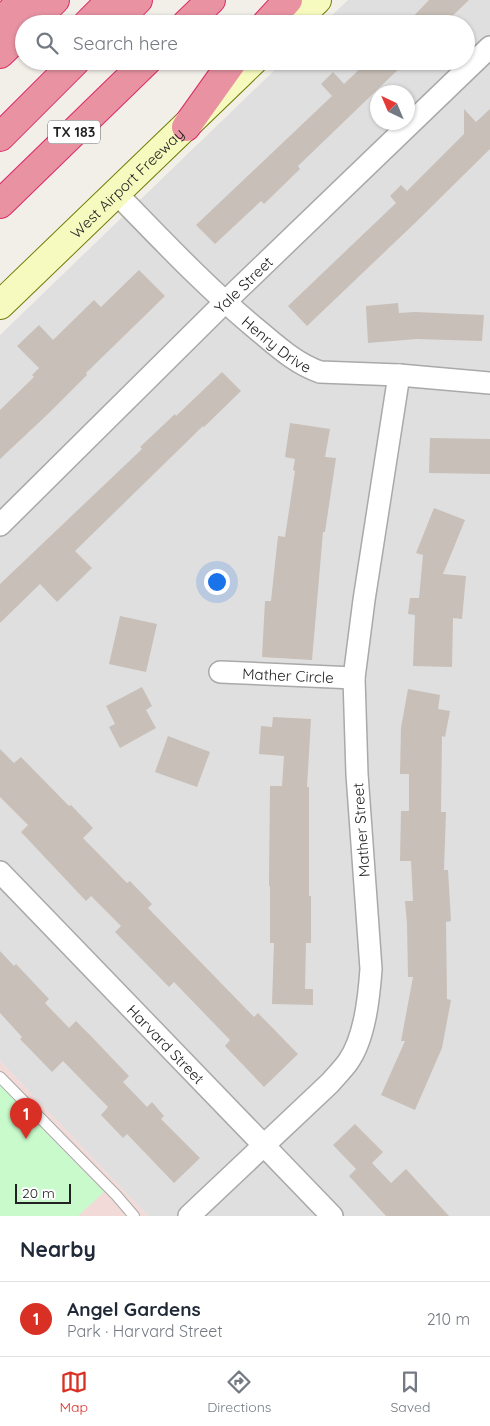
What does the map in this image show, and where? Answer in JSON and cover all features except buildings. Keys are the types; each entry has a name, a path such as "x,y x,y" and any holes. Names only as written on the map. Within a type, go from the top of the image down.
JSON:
{"highway":[{"path":"0,22 23,0"},
{"path":"40,15 55,0"},
{"path":"96,15 111,0"},
{"path":"123,15 138,0"},
{"path":"196,15 212,0"},
{"path":"274,15 288,0"},
{"path":"0,54 15,40"},
{"path":"0,110 40,70"},
{"path":"0,137 67,70"},
{"name":"TX 183","path":"0,204 138,70"},
{"path":"186,127 227,70"}],"main road":[{"path":"301,15 317,0"},
{"name":"West Airport Freeway","path":"0,305 244,70"}],"street":[{"name":"Yale Street","path":"475,62 490,48"},
{"name":"Yale Street","path":"0,525 225,302 467,70"},
{"name":"Henry Drive","path":"116,193 225,302 282,351 310,369 320,372 490,383"},
{"name":"Mather Street","path":"189,1216 330,1083 349,1061 358,1044 369,998 371,969 357,774 354,678 364,600 399,376"},
{"name":"Mather Circle","path":"220,672 354,678"},
{"name":"Harvard Street","path":"0,872 332,1216"}],"lane":[{"path":"0,1077 116,1195 134,1216"}],"shaded area":[{"path":"348,0 490,0 490,1216 148,1216 0,1061 0,335 275,70 475,70 475,15 332,15"},
{"path":"0,1061 148,1216 0,1216"}],"green space":[{"path":"0,1085 104,1192 78,1216 0,1216"}],"place":[{"name":"Angel Gardens","path":"26,1139"}]}
